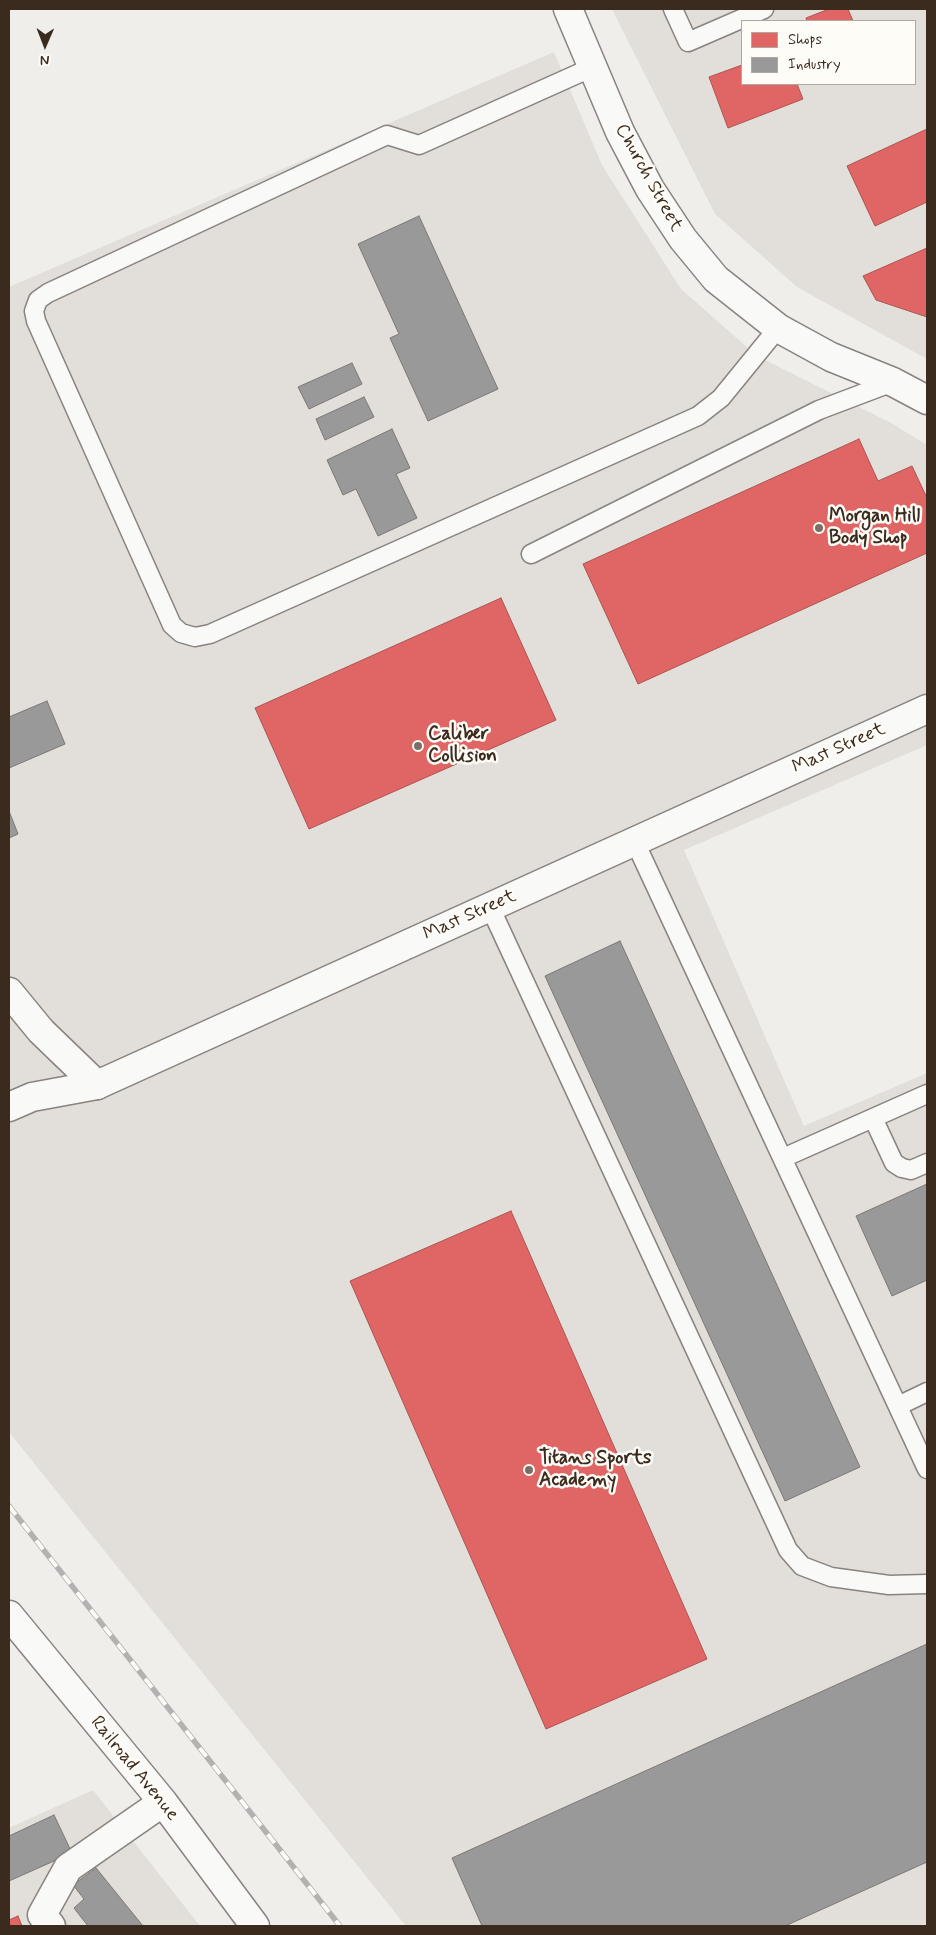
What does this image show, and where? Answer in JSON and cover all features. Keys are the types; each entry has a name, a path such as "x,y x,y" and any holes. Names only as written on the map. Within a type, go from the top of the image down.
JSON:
{"street":[{"name":"Church Street","path":"568,9 620,132 650,189 683,239 716,279 778,328 831,357 893,382 927,400"},
{"name":"Mast Street","path":"9,1107 32,1097 97,1085 927,709"},
{"path":"9,992 41,1031 97,1085"},
{"name":"Railroad Avenue","path":"9,1616 163,1802 255,1926"},
{"path":"51,1926 42,1915 68,1868 163,1802"}],"lane":[{"path":"673,9 688,42 764,9"},
{"path":"593,67 420,145 387,135 56,289 38,300 34,311 36,321 172,625 181,633 195,637 210,634 698,416 721,398 778,328"},
{"path":"531,554 819,410 893,382"},
{"path":"635,842 927,1468"},
{"path":"490,907 788,1550 802,1566 831,1577 889,1585 927,1584"},
{"path":"783,1158 927,1094"},
{"path":"873,1118 894,1163 902,1168 911,1170 927,1163"},
{"path":"898,1406 927,1392"}],"shaded area":[{"path":"612,9 927,9 927,359 797,287 715,214"},
{"path":"554,52 602,165 681,289 757,356 891,423 927,445 927,745 684,850 804,1126 927,1073 927,1926 406,1926 9,1432 9,287"},
{"path":"392,1024 450,1168 334,1213 275,1071"},
{"path":"93,1790 200,1926 9,1926 9,1828"}],"building: Shops":[{"path":"829,9 848,9 853,20 807,20 806,18"},
{"path":"741,65 741,85 797,85 803,99 728,128 709,77"},
{"path":"927,129 927,202 875,226 847,166"},
{"path":"927,248 927,317 876,300 863,276"},
{"path":"859,439 878,481 912,466 927,498 927,553 638,684 583,564"},
{"path":"501,598 556,720 309,829 255,708"},
{"name":"Titans Sports Academy","path":"511,1211 707,1659 546,1729 350,1281"},
{"path":"18,1916 22,1926 9,1926 9,1920"}],"building: Industry":[{"path":"419,216 498,389 428,421 390,338 399,334 358,244"},
{"path":"352,363 362,384 309,409 298,387"},
{"path":"364,397 374,417 325,440 316,419"},
{"path":"392,429 410,468 396,474 417,518 378,536 356,489 343,495 327,460"},
{"path":"47,701 65,744 9,768 9,717"},
{"path":"9,811 18,834 9,838"},
{"path":"620,941 860,1467 785,1501 545,976"},
{"path":"927,1184 927,1280 892,1296 856,1216"},
{"path":"927,1644 927,1862 785,1926 482,1926 452,1858"},
{"path":"54,1815 72,1853 9,1881 9,1836"},
{"path":"96,1868 143,1926 88,1926 74,1908 84,1899 73,1885"}],"railway":[{"path":"9,1506 340,1926"}],"place":[{"name":"Morgan Hill Body Shop","path":"819,528"},
{"name":"Caliber Collision","path":"418,746"},
{"name":"Titans Sports Academy","path":"529,1470"}]}
